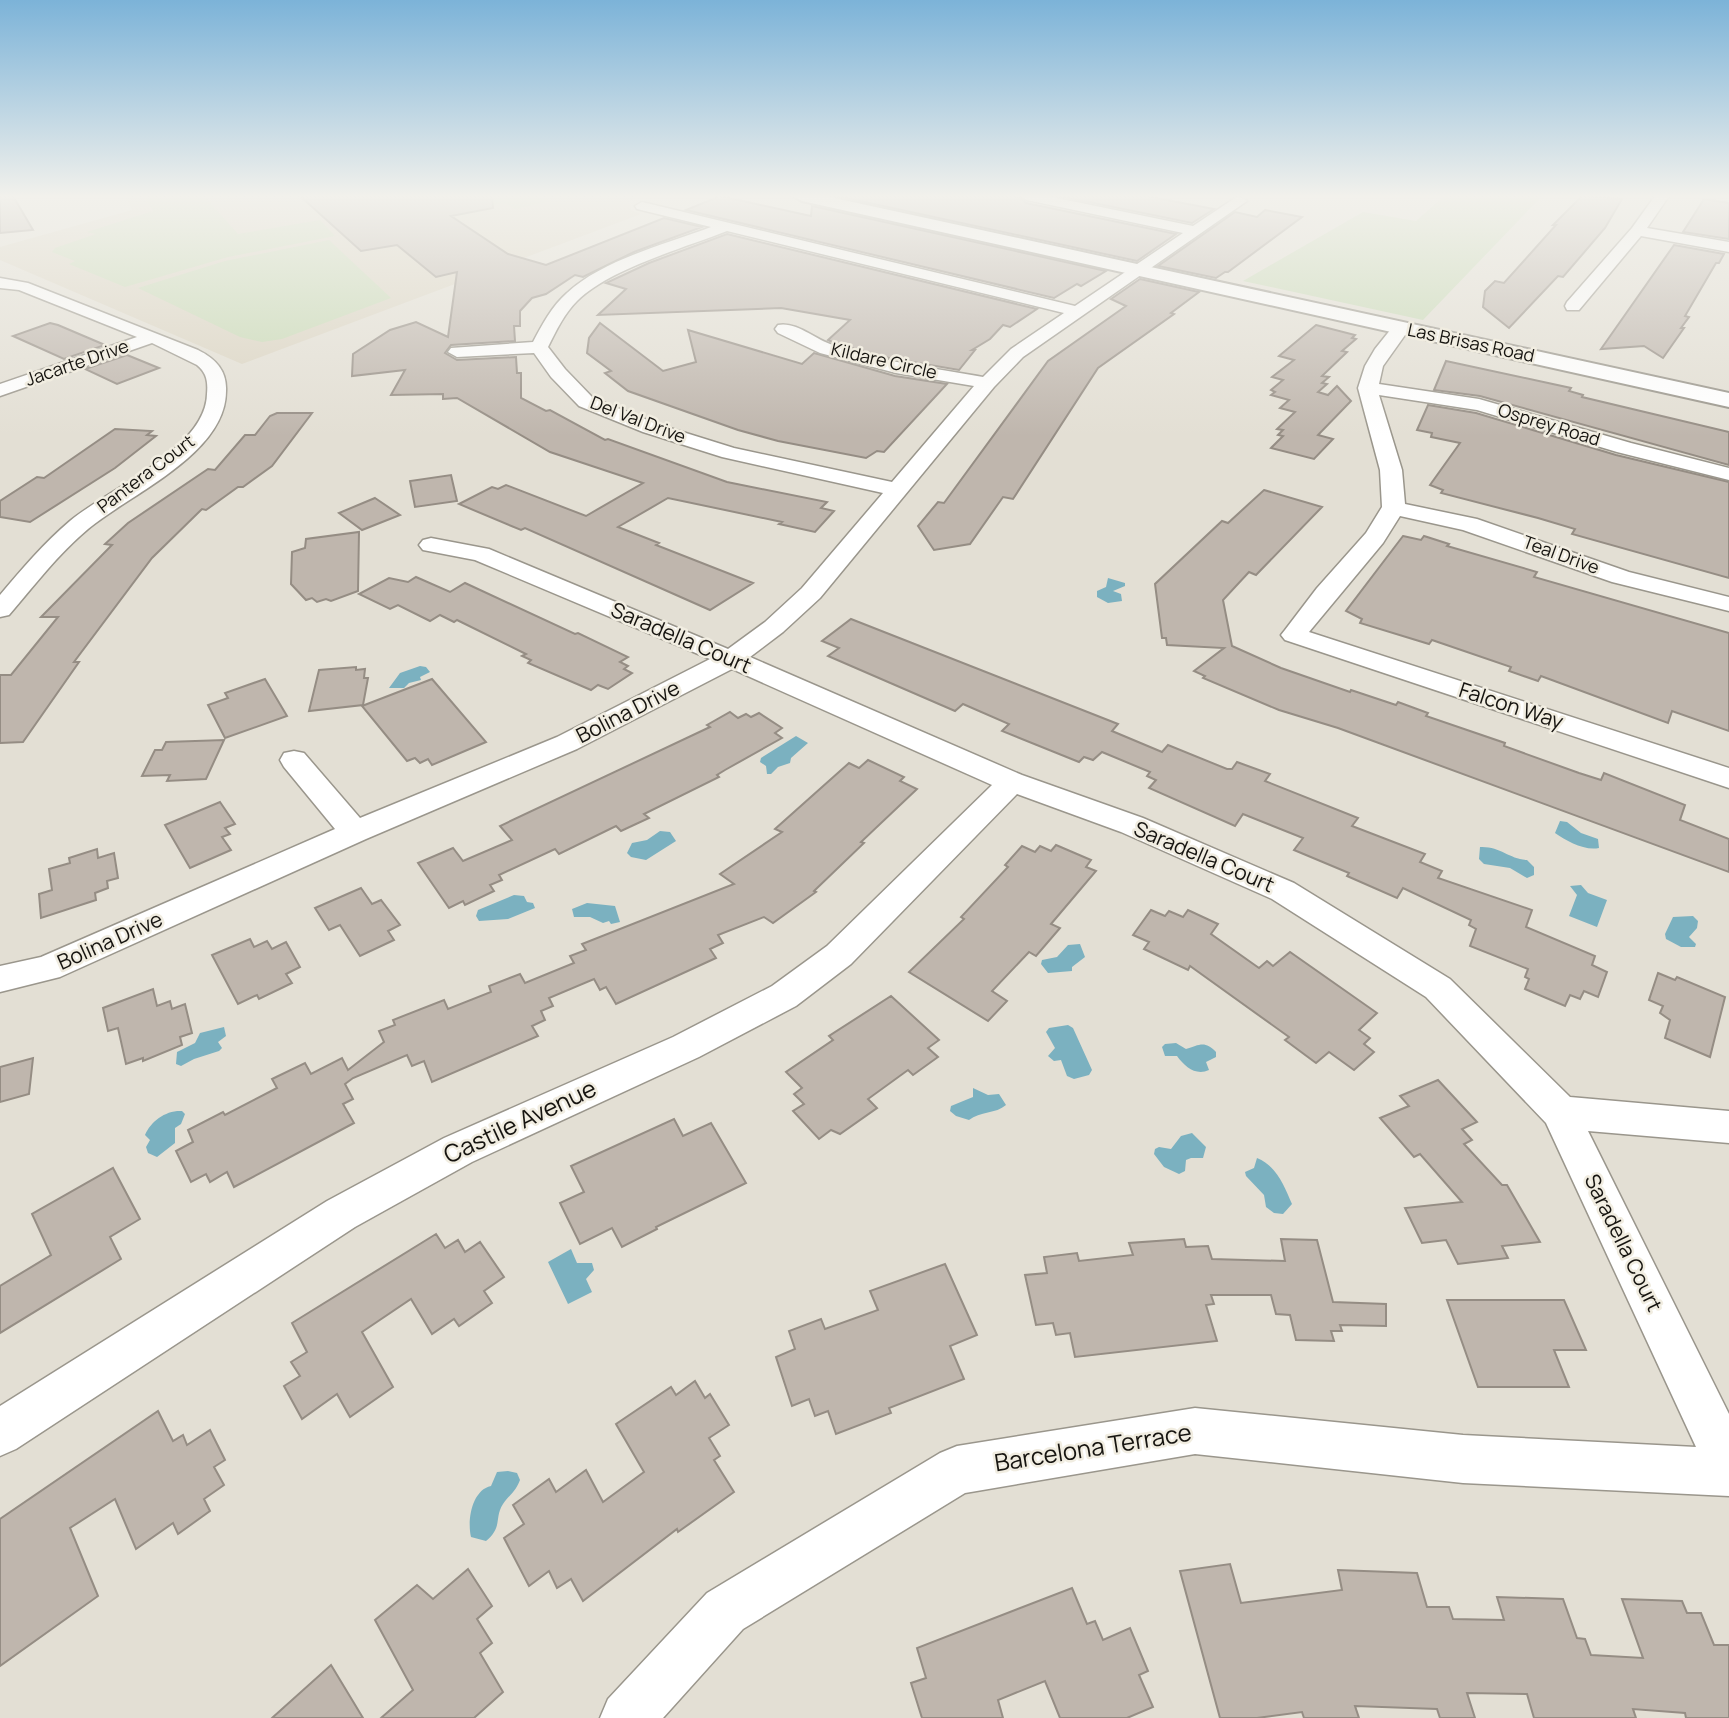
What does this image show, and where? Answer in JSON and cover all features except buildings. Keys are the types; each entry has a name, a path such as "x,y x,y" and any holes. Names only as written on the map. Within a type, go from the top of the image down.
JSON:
{"street":[{"path":"457,352 539,347 553,322 575,294 607,276"},
{"path":"930,276 1076,311"},
{"name":"Bolina Drive","path":"0,979 48,968 355,832 567,743 731,659 774,627 811,593 987,383 1017,353 1130,276"},
{"name":"Las Brisas Road","path":"1168,276 1729,400"},
{"path":"1573,306 1598,276"},
{"name":"Pantera Court","path":"0,283 22,286 153,337 205,362 216,375 219,391 214,410 203,430 160,468 79,525 0,610"},
{"path":"1393,508 1394,481 1387,447 1368,388 1373,363 1401,328"},
{"name":"Kildare Circle","path":"784,329 826,349 896,367 987,383"},
{"name":"Jacarte Drive","path":"0,390 153,337"},
{"name":"Del Val Drive","path":"539,347 558,373 586,402 650,428 729,453 898,489"},
{"name":"Osprey Road","path":"1368,388 1455,399 1624,448 1729,474"},
{"name":"Teal Drive","path":"1393,508 1469,524 1621,577 1729,604"},
{"name":"Falcon Way","path":"1393,508 1370,543 1330,587 1294,635 1729,778"},
{"name":"Saradella Court","path":"431,545 481,554 731,659 1012,782 1132,825 1283,891 1438,988 1560,1112 1729,1465"},
{"path":"294,760 355,832"},
{"name":"Castile Avenue","path":"0,1433 341,1214 458,1150 686,1047 784,996 839,955 891,906 1012,782"},
{"path":"1560,1112 1729,1127"},
{"name":"Barcelona Terrace","path":"627,1718 726,1611 957,1470 1195,1431 1463,1459 1729,1472"}],"shaded area":[{"path":"38,276 476,276 242,364"}],"green space":[{"path":"99,276 162,276 125,287"},
{"path":"176,276 368,276 391,298 282,339 262,342 240,337 138,288"},
{"path":"1251,276 1465,276 1423,320 1243,281"}],"water":[{"path":"1108,578 1125,583 1125,586 1113,591 1121,594 1122,601 1108,603 1097,597 1097,591 1106,587"},
{"path":"420,666 426,667 430,672 420,677 421,680 409,683 404,688 389,688 400,673"},
{"path":"796,736 808,743 791,758 790,763 767,774 766,766 760,762 761,758"},
{"path":"1560,821 1598,839 1599,848 1582,847 1555,833"},
{"path":"660,831 670,832 676,841 646,860 631,857 627,853 632,843 647,840"},
{"path":"1480,847 1493,848 1527,860 1534,867 1534,875 1527,878 1510,868 1484,864 1479,859"},
{"path":"1581,885 1588,893 1607,900 1597,927 1569,916 1577,895 1570,886"},
{"path":"514,895 524,896 535,908 508,919 479,921 476,916 478,910"},
{"path":"587,903 615,906 620,922 611,924 609,921 603,923 590,917 574,917 572,909"},
{"path":"1693,916 1698,921 1697,928 1689,937 1696,944 1695,947 1681,947 1666,939 1665,934 1673,917"},
{"path":"1080,944 1085,957 1072,967 1072,971 1048,973 1041,964 1042,960 1057,957 1068,945"},
{"path":"1068,1025 1073,1028 1092,1070 1089,1075 1074,1079 1067,1076 1061,1060 1054,1061 1048,1056 1055,1048 1046,1032 1049,1028"},
{"path":"224,1027 226,1036 218,1042 222,1048 219,1051 181,1066 176,1064 177,1052 195,1043 200,1033"},
{"path":"1176,1043 1186,1049 1202,1044 1212,1048 1216,1057 1206,1062 1209,1070 1195,1071 1177,1056 1165,1056 1162,1047"},
{"path":"973,1088 988,1095 999,1094 1006,1105 969,1120 956,1116 950,1111 951,1106 973,1097"},
{"path":"182,1111 185,1114 181,1124 175,1128 175,1143 157,1157 148,1153 146,1147 150,1140 145,1135 151,1125 165,1114"},
{"path":"1192,1133 1206,1147 1203,1158 1186,1160 1185,1171 1179,1174 1164,1167 1154,1154 1155,1149 1171,1149 1181,1136"},
{"path":"1257,1158 1275,1171 1286,1190 1292,1204 1283,1214 1274,1213 1266,1207 1264,1195 1246,1176 1245,1172 1254,1168"},
{"path":"571,1249 577,1263 592,1263 594,1270 586,1279 592,1292 568,1304 548,1262"},
{"path":"497,1472 517,1473 520,1480 500,1509 495,1531 486,1541 471,1537 470,1522 475,1499 479,1493 491,1486"}]}
